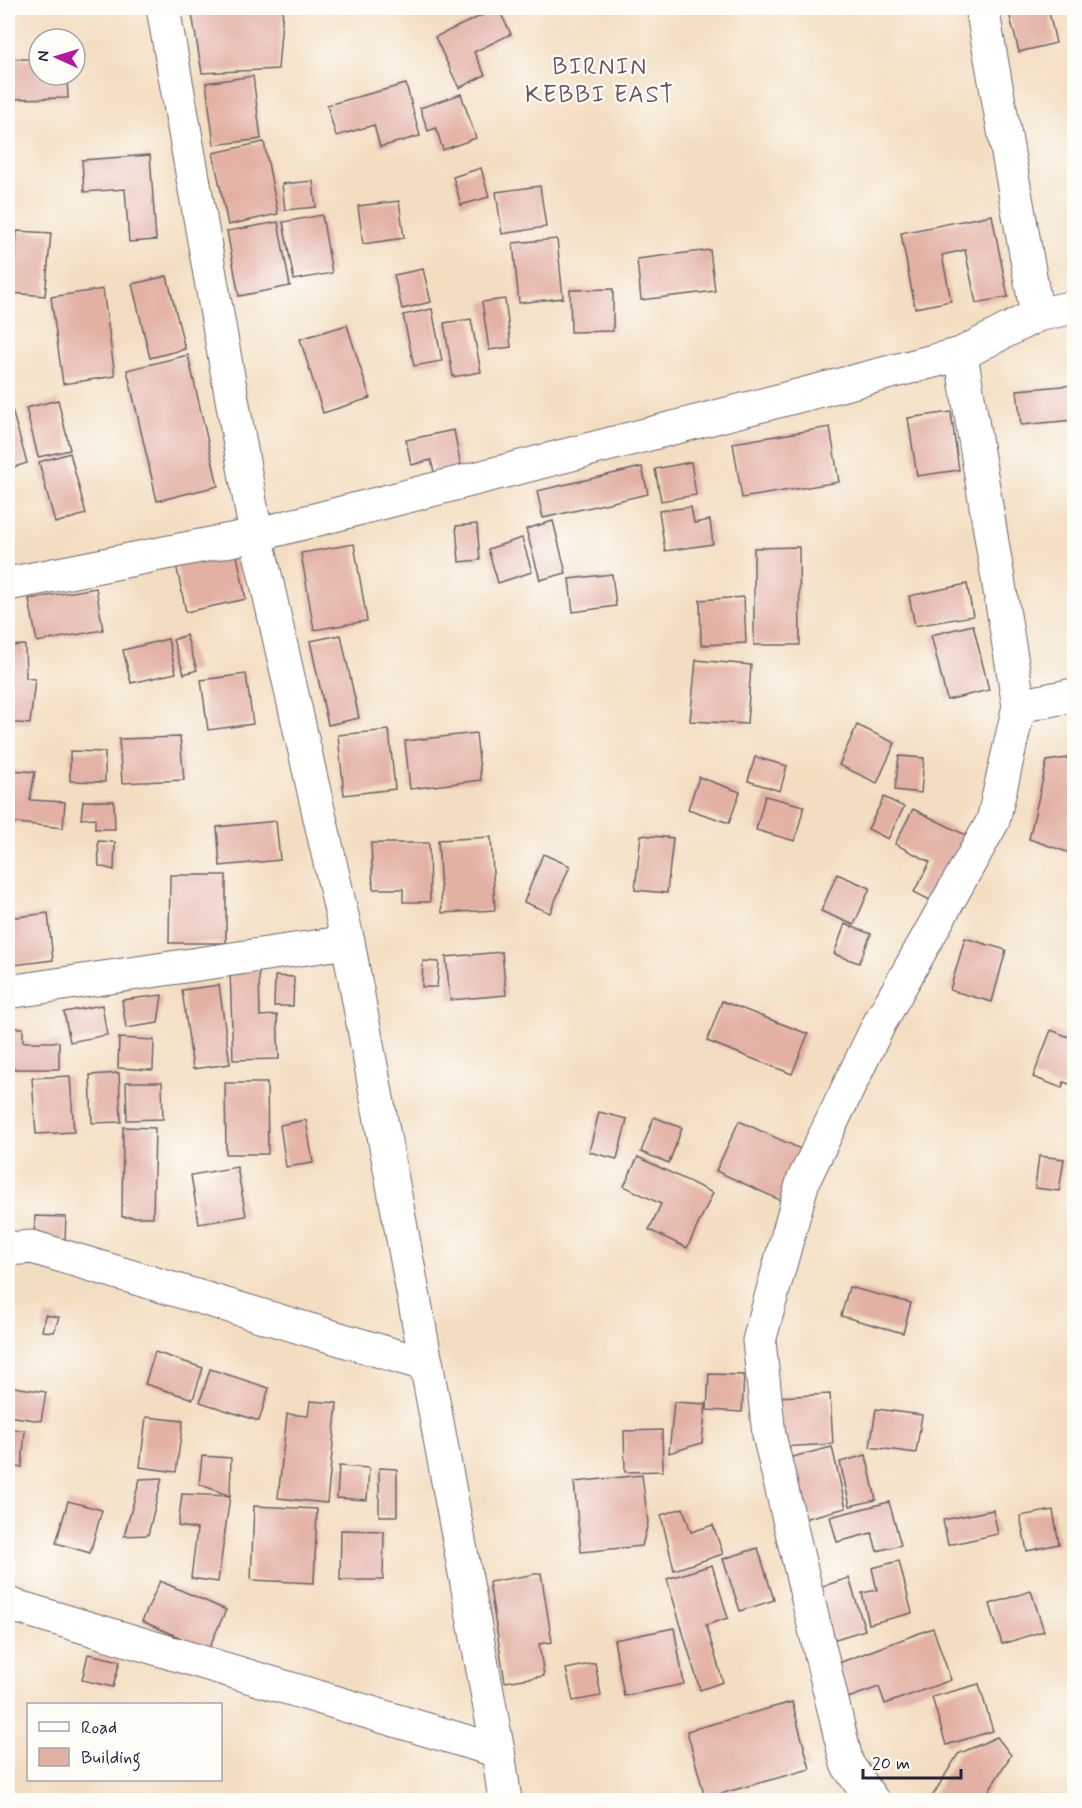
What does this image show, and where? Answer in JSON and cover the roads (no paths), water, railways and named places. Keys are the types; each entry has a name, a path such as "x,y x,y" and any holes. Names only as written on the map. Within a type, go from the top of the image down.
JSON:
{"street":[{"path":"163,8 256,535 348,942 498,1751 505,1800"},
{"path":"982,8 1037,315"},
{"path":"8,584 256,535 961,354 1037,315 1074,307"},
{"path":"872,1800 847,1764 769,1435 759,1341 803,1181 879,1024 993,821 1019,706 961,354"},
{"path":"1019,706 1074,695"},
{"path":"8,992 348,942"},
{"path":"8,1250 32,1247 427,1365"},
{"path":"8,1604 498,1751"}],"district":[{"name":"BIRNIN KEBBI EAST","path":"600,81"}]}
